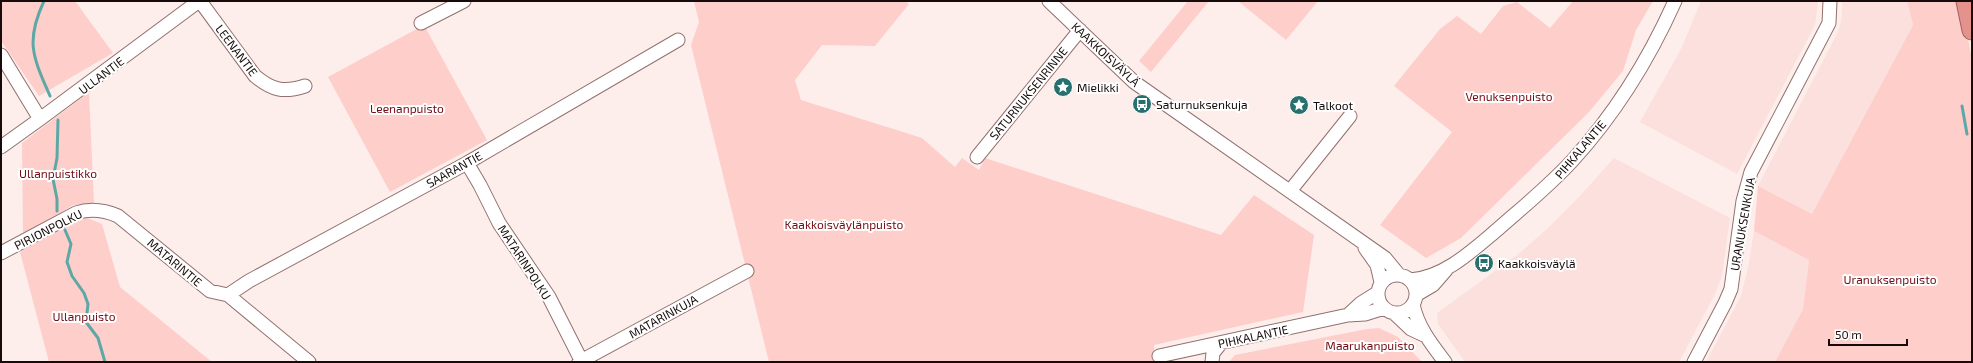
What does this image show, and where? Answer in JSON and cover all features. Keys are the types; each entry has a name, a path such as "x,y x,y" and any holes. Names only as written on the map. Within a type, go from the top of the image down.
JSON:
{"highway":[{"path":"1966,1 1972,30"}],"street":[{"name":"LEENANTIE","path":"200,1 254,76 278,90 291,90 305,86"},
{"name":"ULLANTIE","path":"1,147 40,120 200,1"},
{"path":"421,24 464,1"},
{"name":"KAAKKOISVÄYLÄ","path":"1049,1 1134,82 1290,191 1361,243 1385,258 1404,277"},
{"name":"PIHKALANTIE","path":"1404,277 1428,276 1448,267 1481,243 1548,185 1572,161 1595,134 1629,86 1660,35 1676,1"},
{"name":"URANUKSENKUJA","path":"1694,362 1731,290 1743,201 1751,172 1829,23 1830,1"},
{"name":"SATURNUKSENRINNE","path":"977,157 1080,30"},
{"name":"SAARANTIE","path":"228,295 248,281 467,163 678,40"},
{"path":"1,55 40,120"},
{"path":"1290,191 1350,116"},
{"name":"MATARINPOLKU","path":"467,163 499,223 549,297 580,361"},
{"name":"PIRJONPOLKU","path":"1,253 81,211 102,210 118,216"},
{"name":"MATARINTIE","path":"118,216 210,291 228,295 309,362"},
{"name":"KAAKKOISVÄYLÄ","path":"1361,243 1376,265 1379,287"},
{"name":"PIHKALANTIE","path":"1415,300 1433,285 1448,267"},
{"name":"MATARINKUJA","path":"580,361 746,271"},
{"path":"1426,336 1411,329 1379,301 1379,287 1389,276 1404,277 1415,286 1415,312 1426,336 1445,362"},
{"name":"PIHKALANTIE","path":"1348,315 1379,287"},
{"path":"1389,311 1405,312 1415,300"},
{"name":"PIHKALANTIE","path":"1159,356 1348,315 1389,311"},
{"path":"1212,362 1214,354 1221,343"}],"shaded area":[{"path":"1701,1 1818,1 1815,25 1737,174 1640,122 1681,49"},
{"path":"1842,1 1907,1 1913,25 1812,214 1758,186 1838,32 1842,17"},
{"path":"1614,158 1730,218 1722,276 1714,296 1679,362 1465,362 1438,324 1437,313 1517,255 1548,228 1578,198"},
{"path":"1754,231 1809,260 1803,309 1775,362 1706,362 1741,296 1749,263"}],"green space":[{"path":"1,1 75,1 113,53 39,96 1,41"},
{"name":"Kaakkoisväylänpuisto","path":"694,1 905,1 909,4 875,46 822,45 795,80 801,100 922,138 955,167 962,158 979,170 985,158 1221,235 1254,195 1314,235 1303,312 1154,345 1154,362 769,362 691,45 699,22"},
{"path":"1188,1 1209,1 1151,72 1139,61"},
{"path":"1238,1 1318,1 1286,40"},
{"name":"Venuksenpuisto","path":"1573,1 1653,1 1636,30 1623,71 1589,112 1461,238 1426,258 1380,225 1452,132 1394,86 1440,29 1457,16 1481,34 1503,6 1517,2 1550,28"},
{"name":"Uranuksenpuisto","path":"1907,1 1960,1 1972,58 1972,362 1775,362 1803,309 1809,260 1754,231 1758,186 1812,214 1913,25"},
{"name":"Leenanpuisto","path":"424,25 487,140 390,192 328,77"},
{"name":"Ullanpuistikko","path":"89,92 94,204 73,205 23,236 22,143"},
{"name":"Ullanpuisto","path":"82,216 102,224 120,287 212,362 49,362 20,252"},
{"name":"Maarukanpuisto","path":"1379,328 1398,337 1422,362 1229,362 1235,355 1367,329"}],"waterway":[{"path":"44,1 38,15 33,39 36,60 50,96"},
{"path":"1962,106 1967,134"},
{"path":"57,211 57,199 53,179 57,158 58,120"},
{"path":"65,230 71,244 67,262 72,276 84,293 88,304 86,322 98,338 105,362"}],"place":[{"name":"Mielikki","path":"1063,87"},
{"name":"Saturnuksenkuja","path":"1142,104"},
{"name":"Talkoot","path":"1299,105"},
{"name":"Kaakkoisväylä","path":"1484,263"}]}
